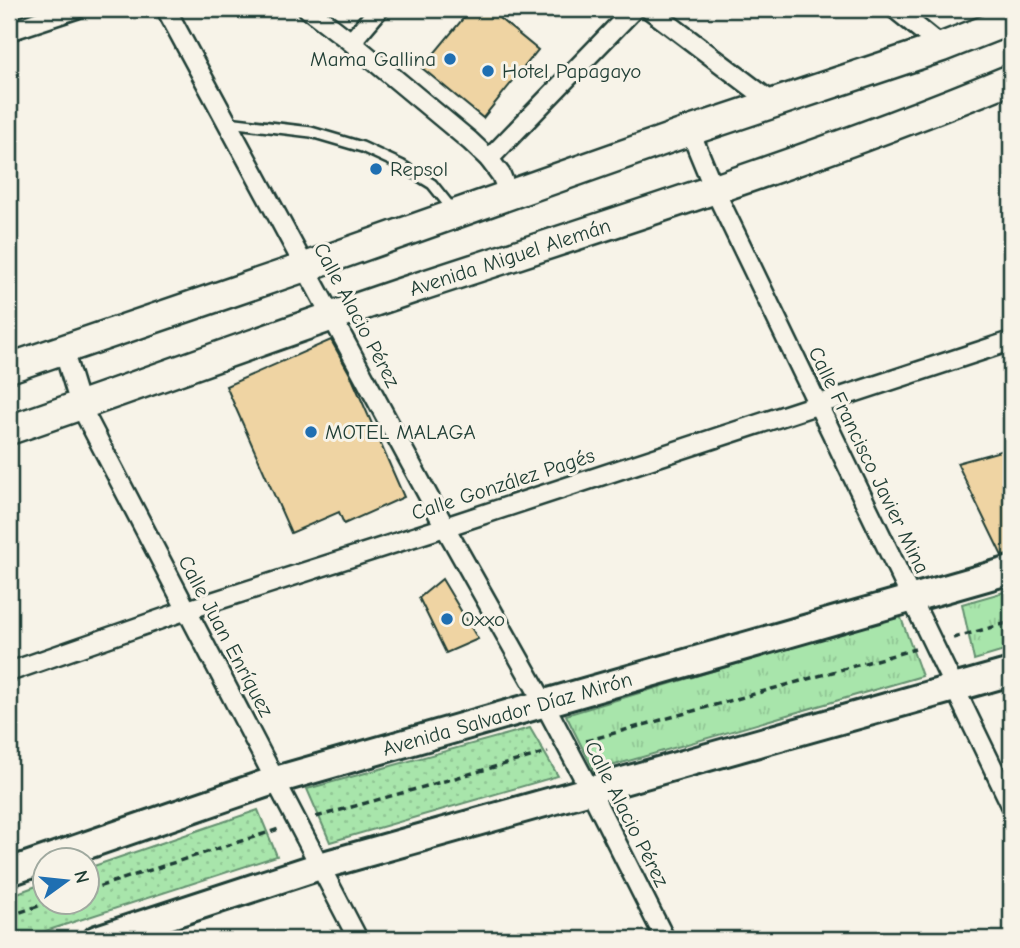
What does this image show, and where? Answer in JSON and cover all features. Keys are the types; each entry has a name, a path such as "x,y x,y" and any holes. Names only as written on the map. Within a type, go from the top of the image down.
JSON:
{"main road":[{"path":"9,368 690,131 942,47 1011,20"},
{"name":"Avenida Miguel Alemán","path":"9,430 332,316 714,189 1011,79"},
{"name":"Avenida Salvador Díaz Mirón","path":"9,872 276,780 1011,570"},
{"path":"97,939 320,866 1011,673"}],"street":[{"path":"9,31 76,9"},
{"name":"Calle Alacio Pérez","path":"166,9 445,527 544,703 665,939"},
{"path":"308,9 470,141 501,175 509,195"},
{"path":"351,42 379,9"},
{"path":"489,159 634,9"},
{"path":"649,9 773,103"},
{"path":"895,9 942,47"},
{"name":"Calle Francisco Javier Mina","path":"690,131 714,189 1011,805"},
{"name":"Calle González Pagés","path":"9,672 187,610 1011,341"},
{"name":"Calle Juan Enríquez","path":"63,349 80,405 358,939"}],"lane":[{"path":"227,122 311,132 362,147 401,165 432,184 455,214"}],"path":[{"path":"9,916 32,908"}],"green space":[{"path":"1011,590 1011,649 974,660 962,604"},
{"path":"900,615 922,676 594,771 566,715"},
{"path":"530,728 558,776 330,842 307,789"},
{"path":"258,810 277,856 102,913 102,863"},
{"path":"32,888 32,916 92,916 21,939 9,939 9,896"}],"building":[{"path":"471,9 488,9 538,50 483,118 422,68"},
{"name":"MOTEL MALAGA","path":"331,340 351,376 404,497 344,524 339,512 291,533 226,386"},
{"path":"1011,448 1011,555 1002,556 957,463"},
{"name":"Oxxo","path":"442,579 478,639 446,653 419,598"}],"place":[{"name":"Mama Gallina","path":"450,59"},
{"name":"Hotel Papagayo","path":"488,71"},
{"name":"Repsol","path":"376,169"},
{"name":"MOTEL MALAGA","path":"311,432"},
{"name":"Oxxo","path":"447,619"}]}
